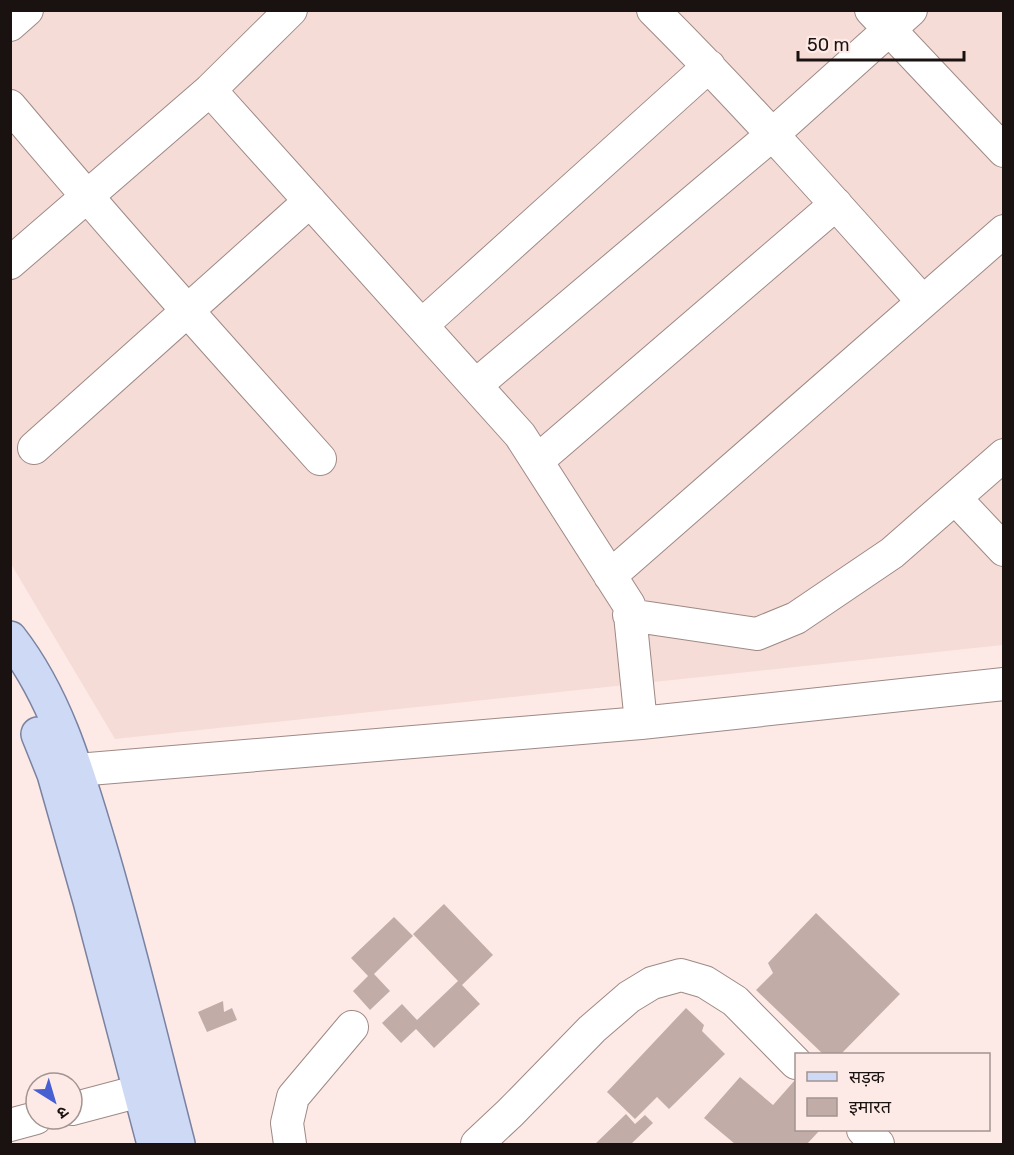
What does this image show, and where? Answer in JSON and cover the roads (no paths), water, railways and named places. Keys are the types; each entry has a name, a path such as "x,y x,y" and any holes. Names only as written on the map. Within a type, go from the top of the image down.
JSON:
{"main road":[{"path":"10,638 33,672 54,712 90,901 154,1144"},
{"path":"10,677 34,724 65,772 113,891 178,1144"}],"street":[{"path":"10,25 27,10"},
{"path":"13,255 87,197 210,90 291,10"},
{"path":"653,10 773,134 923,302"},
{"path":"476,385 773,134 890,17 1004,151"},
{"path":"422,325 709,66"},
{"path":"210,90 520,435 629,605 641,723"},
{"path":"10,106 187,311 320,459"},
{"path":"34,448 310,201"},
{"path":"537,461 836,204"},
{"path":"610,576 1004,231"},
{"path":"629,615 757,634 796,618 892,553 1004,455"},
{"path":"955,498 1004,550"},
{"path":"65,772 641,723 1004,684"},
{"path":"477,1144 592,1029 629,998 652,983 681,975 705,982 735,1001 795,1061"},
{"path":"290,1144 287,1123 293,1097 352,1027"},
{"path":"84,1106 140,1091"},
{"path":"864,1131 878,1144"}]}
